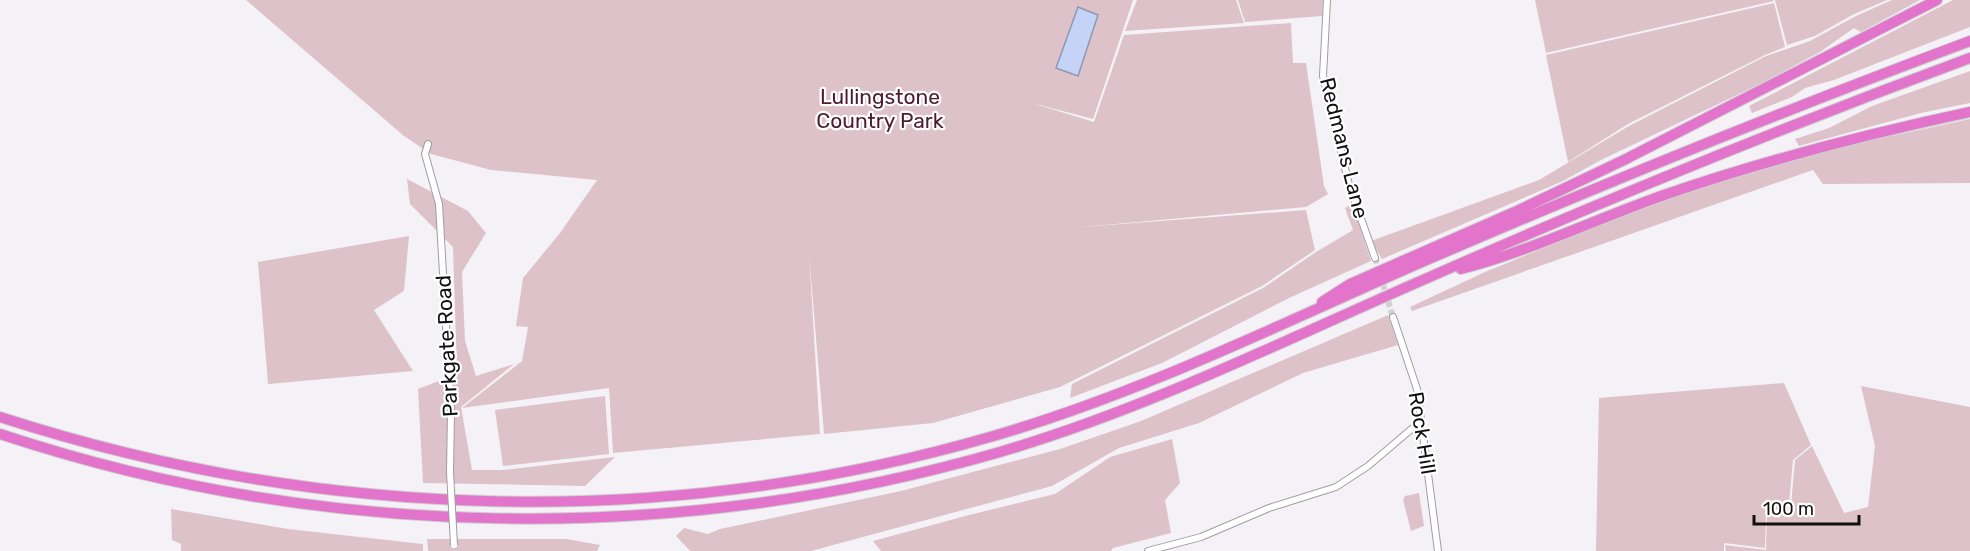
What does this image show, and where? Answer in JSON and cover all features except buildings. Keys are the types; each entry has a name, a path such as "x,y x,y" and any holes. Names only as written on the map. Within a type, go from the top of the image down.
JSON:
{"highway":[{"path":"1308,313 1350,284 1581,182 1726,110 1937,0"},
{"path":"0,417 69,438 170,464 333,491 476,502 570,502 665,497 805,480 898,461 989,437 1119,394 1216,354 1588,191 1799,106 1970,41"},
{"path":"0,434 96,463 174,482 276,500 354,510 463,518 592,518 684,512 776,501 866,485 957,464 1036,441 1180,388 1427,278 1670,175 1970,58"},
{"path":"1427,278 1508,255 1632,207 1739,171 1848,140 1970,112"}],"street":[{"name":"Redmans Lane","path":"1327,0 1323,76 1349,185 1375,258"},
{"name":"Parkgate Road","path":"428,144 425,154 439,204 451,412 450,472 454,548"},
{"name":"Rock Hill","path":"1393,317 1417,389 1438,551"},
{"path":"1148,551 1201,537 1269,508 1336,487 1368,466 1421,421"}],"green space":[{"name":"Lullingstone Country Park","path":"246,0 1133,0 1093,119 1032,103 1094,122 1124,35 1291,23 1293,63 1306,63 1324,186 1328,194 1306,207 1082,227 1306,210 1315,250 1262,286 1060,387 933,423 824,434 809,254 820,434 613,453 609,388 462,408 522,361 528,327 516,326 523,278 560,233 597,180 491,170 431,154 404,136"},
{"path":"1137,0 1236,0 1244,23 1125,31"},
{"path":"1238,0 1323,0 1322,16 1245,22"},
{"path":"1535,0 1773,0 1774,1 1546,53"},
{"path":"1775,0 1887,0 1852,15 1815,36 1787,45"},
{"path":"1892,0 1920,0 1861,32 1854,28 1820,52 1762,83 1601,160 1563,181 1382,259 1371,241 1539,180 1629,126 1766,56 1810,41"},
{"path":"1953,0 1970,0 1970,27 1834,80 1805,88 1792,97 1752,113 1749,106"},
{"path":"1774,3 1785,47 1628,124 1568,162 1546,55"},
{"path":"1970,71 1970,103 1921,113 1799,146 1795,139 1829,128 1872,106"},
{"path":"1970,119 1970,183 1823,184 1813,170 1412,311 1410,307 1485,272 1687,192 1832,149"},
{"path":"407,179 468,211 486,233 462,272 465,341 476,376 514,364 461,407 472,470 503,470 615,457 585,486 423,483 418,389 457,374 453,247 410,204"},
{"path":"1352,204 1371,261 1289,298 1162,363 1070,398 1072,384 1263,288 1353,230 1345,208"},
{"path":"409,236 404,291 374,310 413,371 268,384 258,262"},
{"path":"1388,315 1398,345 1303,373 1199,423 1119,448 1052,486 811,551 690,551 676,536 684,528 708,534 720,529 901,491 1060,449 1141,421"},
{"path":"1784,383 1811,445 1793,460 1789,504 1766,515 1765,548 1724,543 1724,551 1596,551 1599,398"},
{"path":"1861,386 1970,407 1970,551 1726,551 1725,545 1766,550 1767,516 1791,505 1795,460 1812,446 1844,513 1868,507 1875,446"},
{"path":"605,396 609,454 503,466 495,410"},
{"path":"1172,439 1180,483 1165,500 1171,533 1113,548 1111,551 881,551 873,541 1055,494 1110,457"},
{"path":"1419,493 1424,526 1411,531 1403,500 1405,496"},
{"path":"171,509 288,529 423,544 423,551 181,551 181,544 172,540"},
{"path":"427,539 567,539 600,545 597,551 428,551"}],"water":[{"path":"1078,7 1098,15 1078,76 1056,68"}],"tunnel":[{"path":"1375,258 1393,317"}]}
